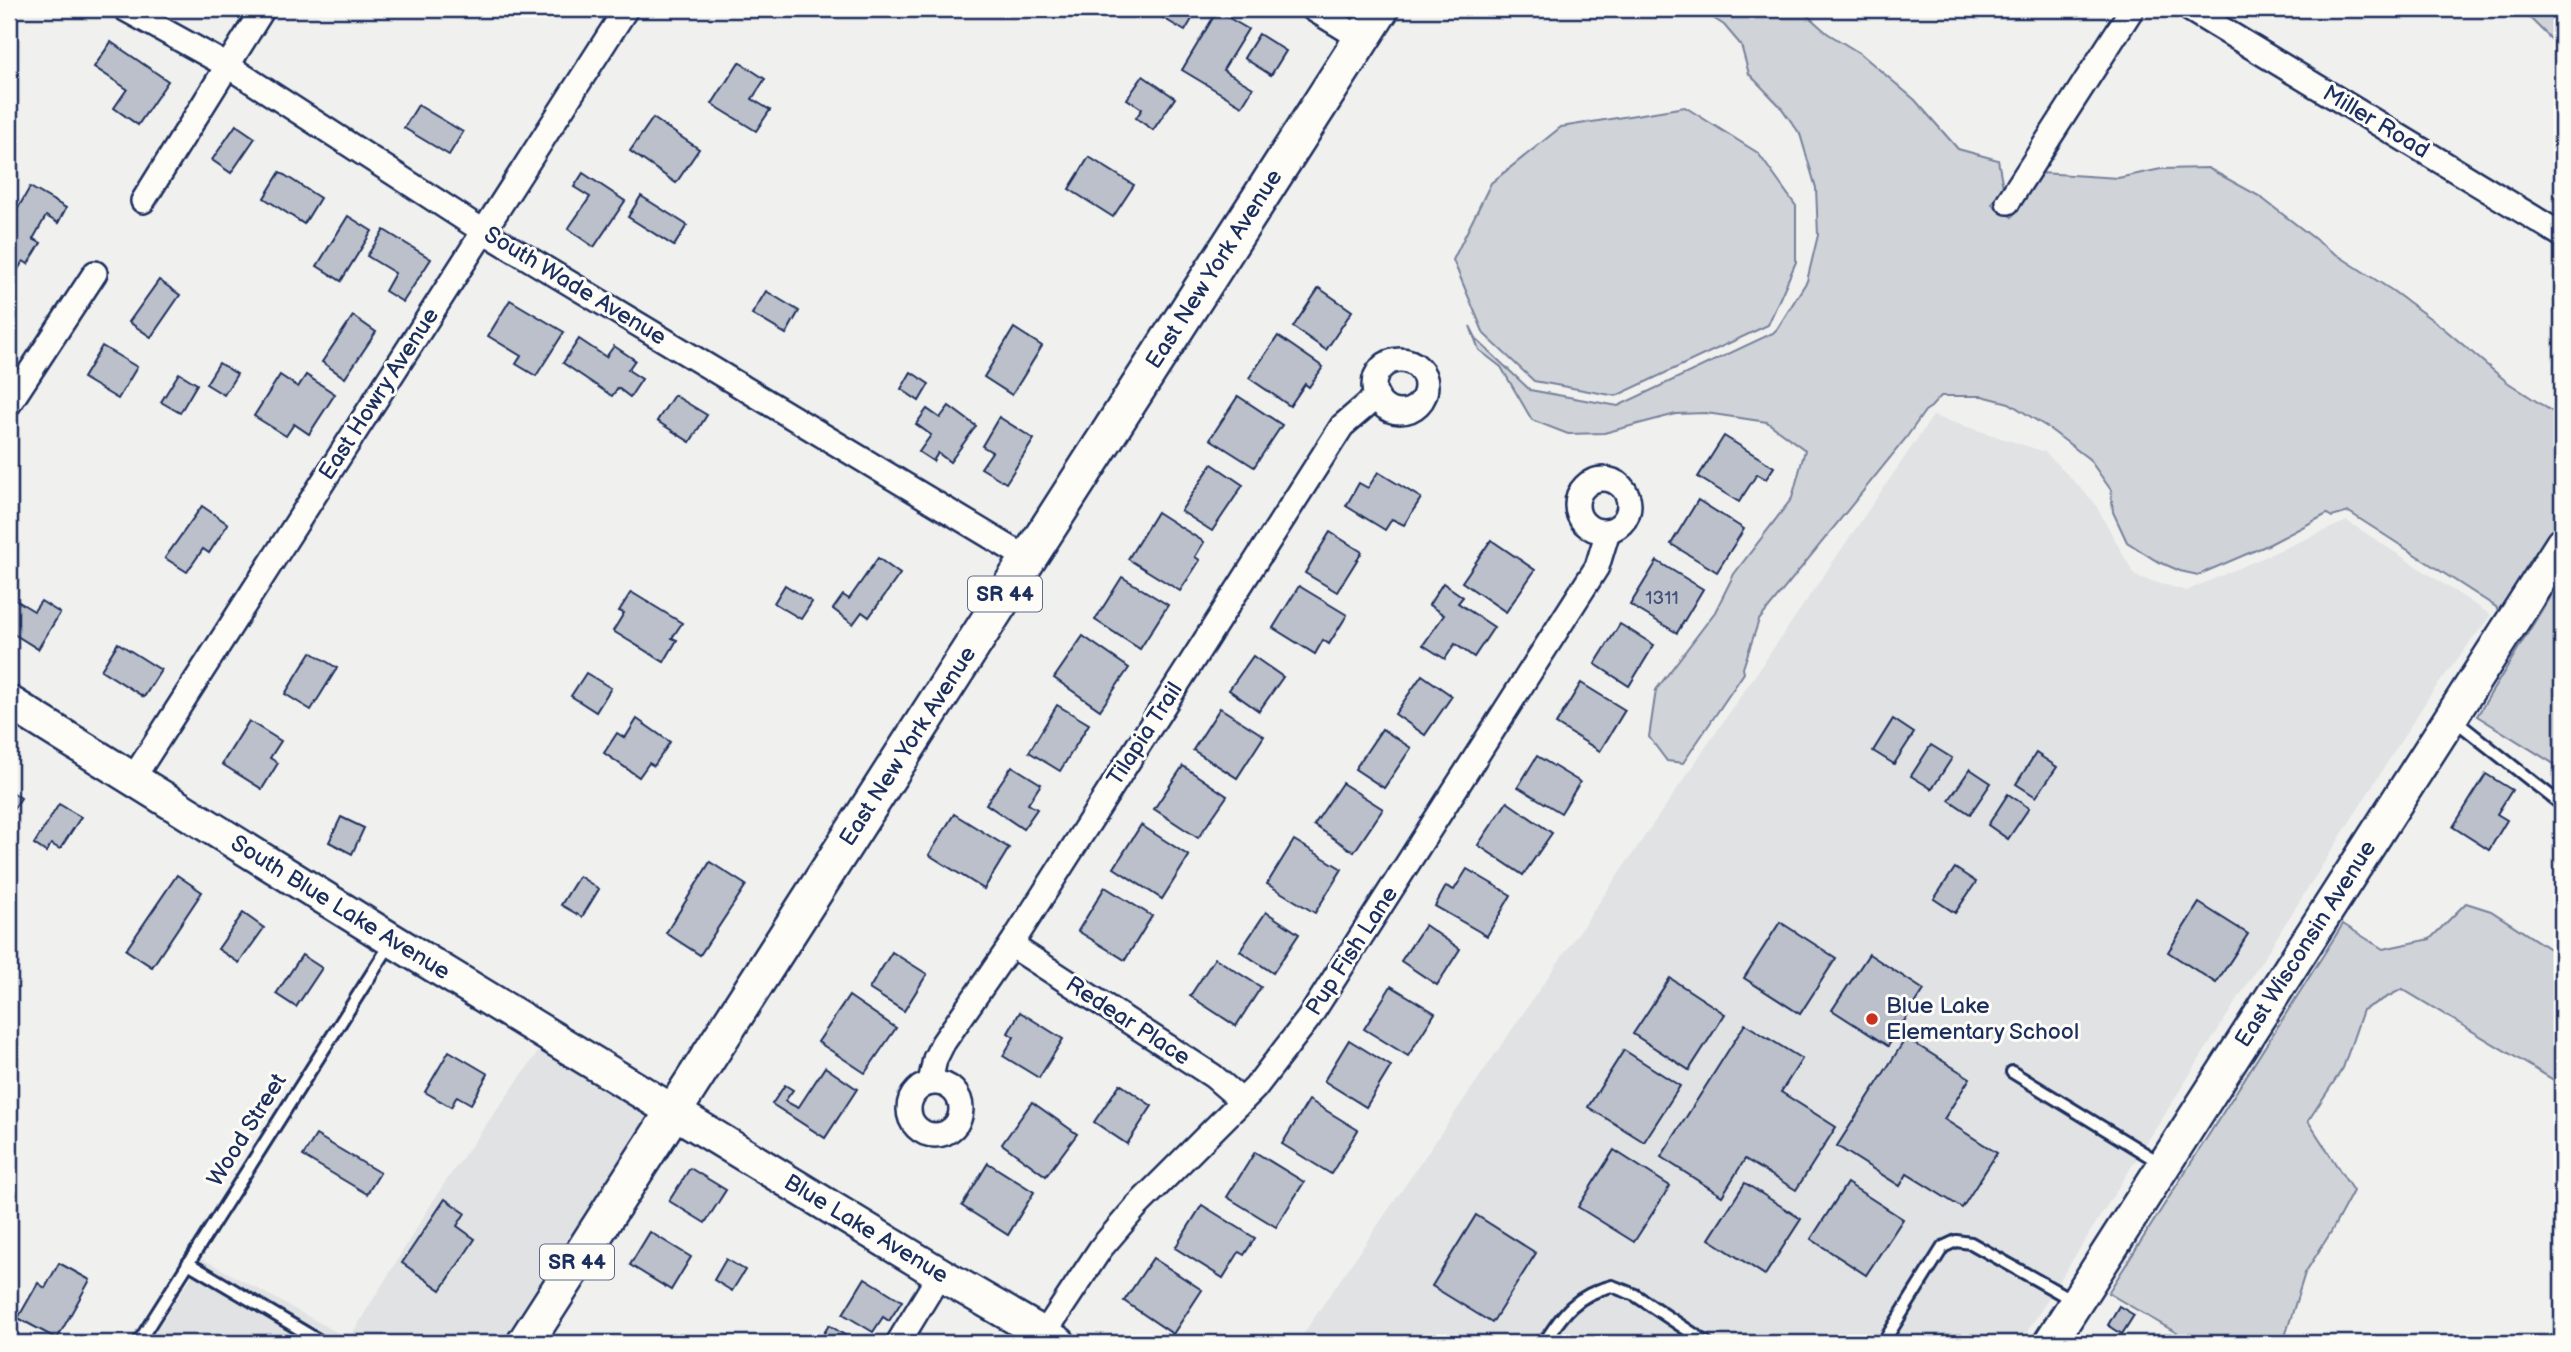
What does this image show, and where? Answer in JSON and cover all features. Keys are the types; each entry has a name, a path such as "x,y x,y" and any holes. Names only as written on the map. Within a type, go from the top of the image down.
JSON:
{"main road":[{"name":"East New York Avenue","path":"525,1343 1381,9"},
{"name":"East Wisconsin Avenue","path":"2050,1343 2562,544"},
{"name":"South Blue Lake Avenue","path":"9,702 675,1111"},
{"name":"Blue Lake Avenue","path":"675,1111 1051,1339"}],"street":[{"name":"South Wade Avenue","path":"125,9 228,66 483,231 1028,559"},
{"path":"144,201 263,9"},
{"name":"East Howry Avenue","path":"132,780 626,9"},
{"path":"1313,9 1362,39"},
{"path":"2008,202 2132,9"},
{"name":"Miller Road","path":"2189,9 2562,234"},
{"path":"9,404 95,273"},
{"name":"Tilapia Trail","path":"930,1083 935,1059 943,1043 1011,945 1342,426 1377,396"},
{"name":"Pup Fish Lane","path":"1051,1339 1101,1248 1136,1207 1242,1101 1278,1058 1324,995 1597,567 1608,531"},
{"name":"Redear Place","path":"1011,945 1213,1076 1242,1101"},
{"path":"898,1343 940,1274"}],"lane":[{"path":"2451,718 2562,805"},
{"name":"Wood Street","path":"138,1343 393,940"},
{"path":"2012,1072 2164,1165"},
{"path":"1883,1343 1943,1247 1956,1241 1971,1243 2077,1302"},
{"path":"188,1263 323,1343"},
{"path":"1544,1343 1568,1308 1584,1295 1612,1286 1635,1295 1707,1343"}],"shaded area":[{"path":"1699,9 1800,9 1827,33 1861,54 1915,100 1958,149 1998,160 2003,187 1992,204 2012,217 2041,173 2118,178 2161,169 2208,168 2259,196 2328,249 2442,327 2507,382 2562,418 2562,522 2501,617 2496,607 2349,512 2332,517 2327,514 2270,544 2198,575 2180,571 2155,560 2127,542 2113,512 2111,490 2089,459 2047,427 2009,403 1982,396 1941,396 1925,411 1759,620 1743,668 1744,673 1683,763 1667,761 1649,737 1656,690 1715,612 1734,574 1792,498 1805,450 1767,422 1706,413 1676,414 1604,433 1568,434 1532,420 1501,367 1479,350 1470,326 1477,340 1530,390 1618,406 1777,329 1807,281 1818,235 1816,188 1800,134 1780,106 1749,74 1741,45 1724,25"},
{"path":"2511,9 2562,9 2562,50 2531,19"},
{"path":"1685,107 1758,153 1796,206 1796,262 1768,325 1616,396 1534,381 1484,334 1453,260 1491,183 1561,127"},
{"name":"Blue Lake Elementary School","path":"1933,416 2045,452 2094,502 2135,576 2186,591 2347,521 2491,615 2430,695 2020,1343 1297,1343"},
{"path":"2562,577 2562,769 2477,716"},
{"path":"2466,903 2491,911 2562,957 2562,1085 2402,989 2363,1010 2343,1068 2308,1121 2353,1191 2305,1273 2283,1343 2194,1343 2108,1293 2343,924 2383,949 2430,939"},
{"path":"544,1044 658,1113 511,1343 148,1343 203,1259 349,1339 443,1185"}],"building":[{"path":"1148,9 1198,9 1185,31"},
{"path":"1217,11 1248,29 1223,70 1253,88 1242,106 1182,70"},
{"path":"1259,34 1286,51 1271,75 1244,58"},
{"path":"111,42 168,81 138,125 114,108 127,89 94,67"},
{"path":"739,62 765,79 752,99 770,110 756,131 712,104"},
{"path":"1143,76 1175,98 1153,130 1136,118 1142,109 1127,99"},
{"path":"418,105 463,132 449,155 404,128"},
{"path":"653,118 699,149 676,183 630,151"},
{"path":"236,125 255,138 231,173 212,160"},
{"path":"1089,157 1134,185 1113,217 1069,189"},
{"path":"280,172 320,198 304,224 264,198"},
{"path":"583,173 625,201 594,247 568,229 590,197 574,187"},
{"path":"30,187 66,208 58,223 46,216 33,239 41,243 28,264 23,261 9,285 9,251 14,242 9,239 9,224"},
{"path":"641,196 687,225 674,246 628,217"},
{"path":"348,216 372,231 341,281 317,266"},
{"path":"384,230 431,259 403,302 385,291 395,273 367,256"},
{"path":"159,280 180,295 151,337 129,322"},
{"path":"1319,288 1352,311 1326,350 1293,327"},
{"path":"766,291 799,311 786,334 752,314"},
{"path":"510,300 564,332 536,376 516,364 521,356 488,336"},
{"path":"353,316 376,332 345,378 322,362"},
{"path":"1014,328 1042,346 1012,395 984,377"},
{"path":"1278,336 1323,367 1309,387 1305,384 1290,406 1249,378"},
{"path":"579,339 606,357 614,346 635,360 628,370 642,379 630,397 618,388 612,396 563,363"},
{"path":"102,346 137,367 118,399 83,378"},
{"path":"219,363 237,374 224,395 206,384"},
{"path":"911,372 929,384 919,401 901,389"},
{"path":"179,373 197,384 180,413 161,402"},
{"path":"280,375 298,387 306,375 335,394 309,434 294,424 286,436 254,416"},
{"path":"674,395 707,415 690,442 657,421"},
{"path":"1238,396 1282,425 1254,467 1210,439"},
{"path":"949,406 976,426 950,462 938,453 933,461 919,452 931,435 916,424 927,409 940,418"},
{"path":"999,417 1034,439 1006,483 981,468 992,452 982,446"},
{"path":"1724,436 1774,467 1766,479 1757,474 1739,502 1698,477"},
{"path":"1212,464 1243,485 1212,531 1181,511"},
{"path":"1378,472 1421,498 1404,525 1392,519 1385,530 1346,506 1359,483 1368,488"},
{"path":"1698,500 1744,529 1717,572 1671,544"},
{"path":"202,506 228,524 209,553 203,549 187,572 165,558"},
{"path":"1157,512 1204,542 1195,557 1200,560 1180,591 1128,559"},
{"path":"1330,532 1362,552 1337,592 1305,573"},
{"path":"1491,540 1535,570 1506,612 1462,582"},
{"path":"878,558 900,574 869,617 862,612 853,624 833,609 843,595 849,599"},
{"path":"1657,561 1703,589 1677,633 1630,605"},
{"path":"1122,577 1168,605 1140,649 1095,620"},
{"path":"1443,583 1463,597 1458,603 1494,627 1474,657 1455,644 1445,659 1423,645 1444,615 1429,605"},
{"path":"785,585 812,602 801,619 774,603"},
{"path":"1299,586 1347,615 1329,644 1323,640 1315,654 1273,628"},
{"path":"631,592 682,623 672,638 677,640 664,662 613,631 624,613 619,611"},
{"path":"9,596 34,611 41,601 60,613 38,649 9,631"},
{"path":"1620,624 1654,645 1629,686 1595,664"},
{"path":"1083,636 1129,668 1100,710 1054,678"},
{"path":"118,643 161,670 144,697 101,670"},
{"path":"311,652 337,668 311,710 285,694"},
{"path":"1253,656 1283,677 1259,711 1229,690"},
{"path":"586,673 611,688 596,712 571,696"},
{"path":"1422,675 1452,696 1425,735 1395,714"},
{"path":"1581,683 1625,710 1600,751 1556,724"},
{"path":"1057,705 1089,724 1060,771 1029,752"},
{"path":"1220,708 1264,736 1237,778 1193,750"},
{"path":"637,719 670,742 654,766 649,763 639,777 604,753 617,733 625,738"},
{"path":"1893,719 1914,733 1894,764 1873,751"},
{"path":"249,721 281,741 270,758 278,763 262,789 222,764"},
{"path":"1382,729 1411,748 1384,788 1355,769"},
{"path":"1931,745 1952,758 1932,789 1911,776"},
{"path":"2036,753 2057,767 2036,797 2016,784"},
{"path":"1537,756 1580,782 1561,813 1518,787"},
{"path":"1012,766 1041,784 1028,804 1037,809 1023,829 986,804"},
{"path":"1183,766 1227,796 1198,838 1154,809"},
{"path":"1970,769 1991,783 1970,814 1949,800"},
{"path":"2486,774 2512,790 2497,814 2507,820 2489,850 2453,827"},
{"path":"1342,783 1383,809 1354,852 1314,825"},
{"path":"9,790 21,798 9,816"},
{"path":"2008,794 2029,808 2008,839 1988,825"},
{"path":"1507,802 1552,833 1523,875 1478,845"},
{"path":"59,804 81,817 60,849 51,844 46,852 34,844"},
{"path":"954,814 1009,848 984,889 929,855"},
{"path":"341,817 364,828 352,854 329,842"},
{"path":"1141,825 1189,856 1162,899 1114,868"},
{"path":"1294,840 1342,869 1315,913 1267,884"},
{"path":"710,862 746,885 700,955 666,933"},
{"path":"1955,868 1976,882 1955,913 1934,899"},
{"path":"1467,869 1511,895 1487,936 1435,906 1446,886 1454,890"},
{"path":"177,875 202,892 152,967 126,950"},
{"path":"579,876 599,889 582,917 561,905"},
{"path":"1105,887 1152,916 1125,960 1078,931"},
{"path":"2199,903 2248,934 2216,983 2168,952"},
{"path":"1266,912 1299,934 1273,973 1240,951"},
{"path":"243,913 264,928 239,963 218,949"},
{"path":"1780,922 1836,958 1800,1014 1744,978"},
{"path":"1425,925 1460,949 1437,985 1401,961"},
{"path":"892,952 927,974 904,1011 869,989"},
{"path":"1869,954 1924,990 1888,1046 1832,1010"},
{"path":"302,955 322,968 296,1007 276,994"},
{"path":"1215,958 1261,987 1236,1026 1190,996"},
{"path":"1670,978 1725,1014 1689,1070 1633,1034"},
{"path":"1391,986 1435,1013 1408,1056 1364,1029"},
{"path":"849,996 896,1028 865,1073 818,1042"},
{"path":"1020,1012 1063,1039 1039,1078 1003,1056 1014,1037 1008,1033"},
{"path":"1745,1024 1802,1059 1781,1092 1836,1127 1796,1190 1745,1159 1722,1196 1661,1157"},
{"path":"1906,1038 1970,1078 1944,1119 1997,1153 1962,1208 1907,1174 1900,1186 1837,1146"},
{"path":"1349,1040 1391,1066 1366,1107 1324,1081"},
{"path":"1624,1050 1680,1086 1644,1142 1588,1107"},
{"path":"449,1051 488,1074 471,1104 457,1096 451,1107 425,1092"},
{"path":"825,1067 857,1089 825,1138 772,1104 785,1085 793,1090 785,1101 798,1108"},
{"path":"1120,1084 1152,1106 1127,1144 1094,1122"},
{"path":"1309,1100 1358,1130 1331,1174 1282,1144"},
{"path":"1032,1102 1077,1134 1046,1176 1002,1144"},
{"path":"316,1135 380,1173 367,1194 303,1156"},
{"path":"1614,1150 1670,1186 1634,1242 1578,1207"},
{"path":"1255,1152 1304,1182 1276,1227 1227,1197"},
{"path":"988,1163 1034,1192 1008,1235 962,1206"},
{"path":"690,1168 726,1190 705,1223 669,1201"},
{"path":"1745,1183 1801,1219 1765,1275 1709,1239"},
{"path":"1847,1183 1903,1219 1866,1275 1811,1239"},
{"path":"445,1199 465,1213 457,1226 475,1239 441,1290 402,1263"},
{"path":"1202,1205 1255,1238 1244,1255 1239,1252 1223,1278 1175,1248"},
{"path":"1476,1215 1536,1253 1492,1323 1432,1286"},
{"path":"650,1232 691,1257 671,1290 630,1265"},
{"path":"1153,1258 1202,1290 1173,1334 1124,1301"},
{"path":"726,1259 745,1270 732,1291 714,1280"},
{"path":"59,1263 90,1280 57,1339 18,1318 38,1283 45,1288"},
{"path":"865,1278 902,1301 889,1321 883,1317 873,1332 843,1314"},
{"path":"2119,1306 2134,1315 2122,1334 2108,1325"},
{"path":"829,1325 857,1343 818,1343"}],"place":[{"name":"Blue Lake Elementary School","path":"1872,1019"}]}
